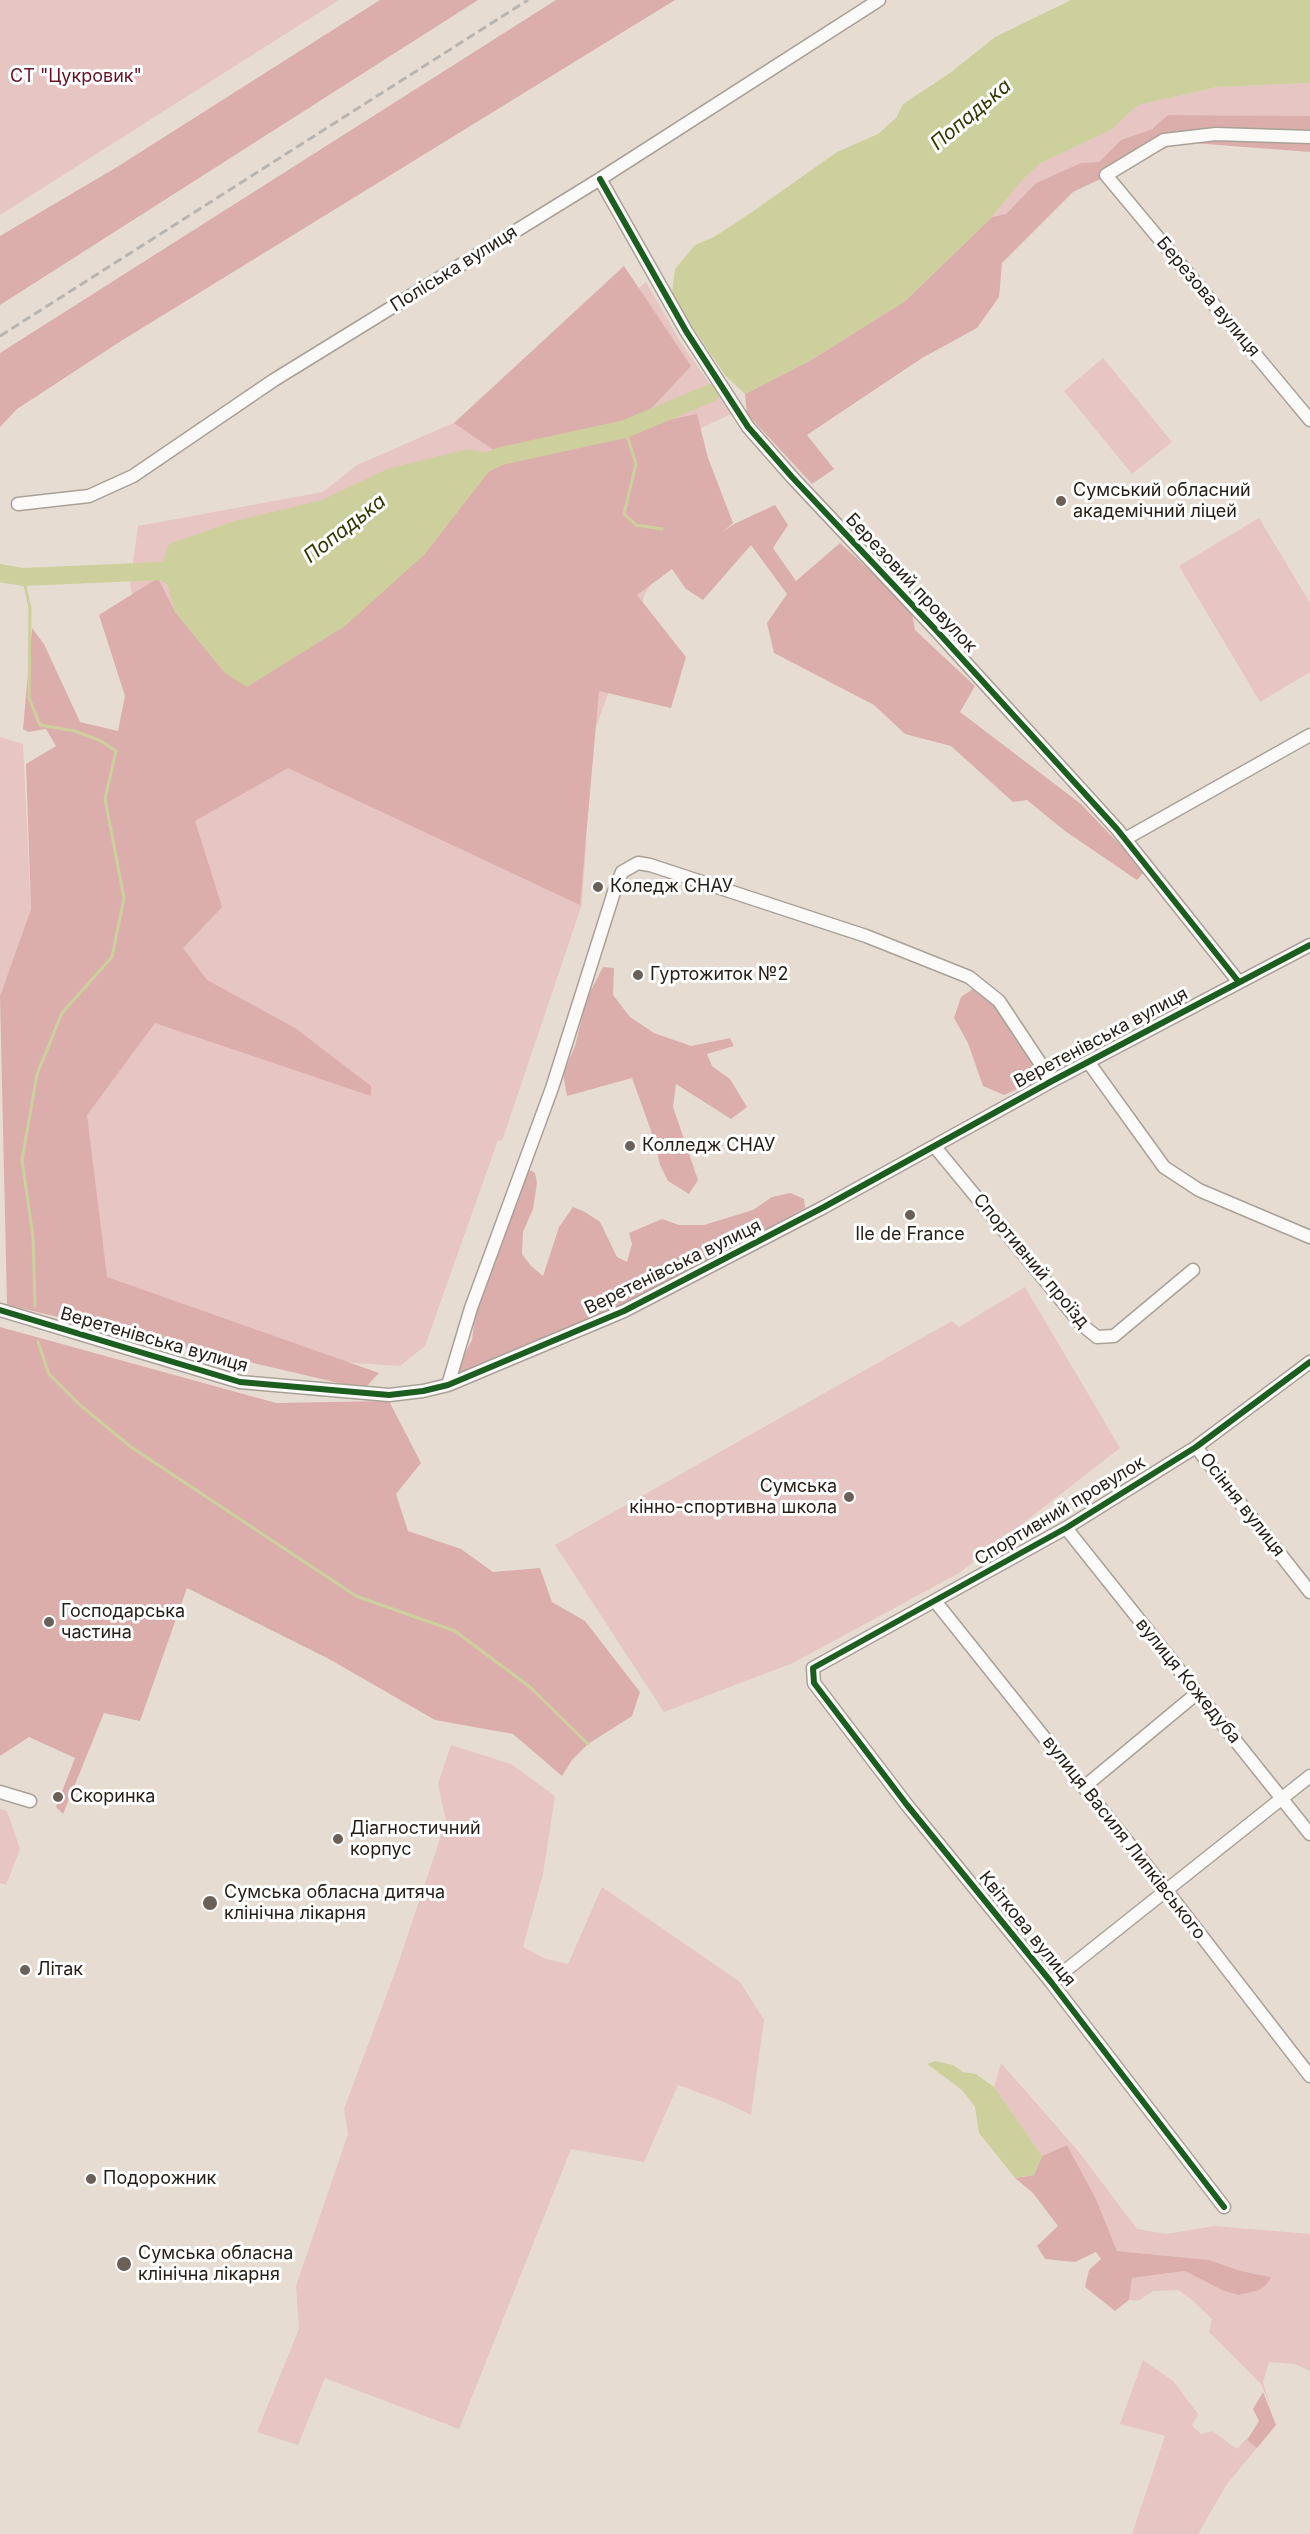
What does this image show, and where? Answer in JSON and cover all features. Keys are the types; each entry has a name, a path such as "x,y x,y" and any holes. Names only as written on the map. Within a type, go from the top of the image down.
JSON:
{"street":[{"name":"Поліська вулиця","path":"18,504 89,496 133,476 274,380 600,179 879,0"},
{"name":"Березова вулиця","path":"1310,137 1216,134 1164,140 1106,175 1310,419"},
{"name":"Березовий провулок","path":"600,179 686,331 748,427 1125,839 1238,981"},
{"path":"1125,839 1310,735"},
{"path":"448,1385 471,1308 552,1088 614,892 622,872 638,863 856,932 969,977 999,1001 1052,1081"},
{"name":"Веретенівська вулиця","path":"0,1310 240,1382 389,1395 448,1385 624,1311 935,1147 1238,981 1310,945"},
{"path":"1089,1063 1164,1167 1199,1190 1310,1237"},
{"name":"Спортивний проїзд","path":"935,1147 1081,1324 1097,1337 1114,1336 1193,1270"},
{"name":"Спортивний провулок","path":"813,1668 1066,1528 1196,1447 1310,1362"},
{"name":"Осіння вулиця","path":"1196,1447 1310,1592"},
{"name":"вулиця Кожедуба","path":"1066,1528 1196,1694 1310,1834"},
{"name":"вулиця Василя Липківського","path":"935,1601 1166,1890 1310,2076"},
{"name":"Квіткова вулиця","path":"813,1668 814,1683 907,1805 1051,1982 1224,2207"},
{"path":"1084,1787 1196,1694"},
{"path":"1051,1982 1310,1776"},
{"path":"0,1792 30,1801"}],"green space":[{"name":"СТ \"Цукровик\"","path":"0,0 339,0 0,215"},
{"path":"1310,83 1310,116 1168,115 1152,129 1121,140 1099,162 1081,163 1036,183 1006,214 992,217 1023,179 1041,163 1111,130 1138,105 1217,87"},
{"path":"646,282 681,343 731,414 665,445 661,567 645,594 568,802 586,844 582,904 502,1141 498,1140 425,1346 400,1366 197,1352 32,1295 113,974 136,616 130,584 138,526 323,492 357,465 502,402"},
{"path":"1103,358 1172,442 1132,474 1064,391"},
{"path":"1259,518 1310,603 1310,672 1260,702 1179,566"},
{"path":"0,737 23,744 31,909 0,996"},
{"name":"Сумська кінно-спортивна школа","path":"1025,1287 1120,1448 959,1573 793,1663 664,1712 555,1545 952,1321 959,1327"},
{"path":"451,1745 511,1764 555,1796 543,1874 523,1947 546,1959 568,1964 602,1887 740,1982 764,2020 751,2115 678,2085 644,2162 571,2149 459,2429 325,2378 298,2445 257,2432 299,2329 296,2286 348,2134 344,2109 397,1967 446,1821 438,1784"},
{"path":"0,1809 7,1811 20,1849 6,1885 0,1883"},
{"path":"1001,2063 1079,2152 1137,2229 1166,2234 1214,2226 1310,2234 1310,2371 1295,2364 1269,2362 1263,2382 1271,2408 1261,2384 1209,2332 1212,2319 1191,2299 1178,2290 1153,2291 1138,2301 1129,2300 1132,2278 1185,2271 1222,2290 1271,2277 1241,2271 1209,2260 1117,2251 1096,2199 1067,2145 1042,2156 994,2087"},
{"path":"1143,2360 1173,2381 1198,2414 1192,2426 1201,2434 1212,2431 1237,2449 1248,2437 1247,2440 1257,2448 1227,2484 1198,2534 1132,2534 1165,2436 1120,2424"}],"shaded area":[{"path":"380,0 478,0 0,305 0,236 117,167"},
{"path":"556,0 675,0 121,341 17,409 0,427 0,353"},
{"path":"1168,115 1310,116 1310,152 1179,142 1073,192 1002,263 999,297 977,328 922,358 807,435 834,469 812,484 747,414 745,394 811,360 905,301 992,217 1006,214 1036,183 1081,163 1099,162 1121,140 1152,129"},
{"path":"624,266 691,366 634,427 697,414 708,458 733,523 721,533 734,524 775,505 788,525 773,548 796,581 840,543 911,608 915,630 975,686 960,712 1081,804 1145,871 1137,880 1065,831 1027,800 1013,802 951,746 905,734 874,705 774,653 767,623 787,594 751,545 703,600 686,589 672,569 637,595 686,657 671,708 599,691 580,905 288,768 195,821 222,907 183,948 207,980 295,1028 371,1086 371,1096 155,1023 87,1115 107,1277 379,1373 364,1389 7,1305 0,996 31,909 26,764 56,746 46,729 28,732 23,729 32,628 44,644 80,722 118,731 125,696 99,615 158,578 175,612 225,673 424,555 501,455 454,423"},
{"path":"603,967 614,968 613,995 630,1017 654,1033 691,1046 730,1038 734,1046 707,1054 712,1066 730,1079 747,1107 731,1119 676,1084 673,1107 698,1180 689,1194 668,1181 660,1165 654,1139 632,1078 567,1096 563,1074 575,1046 587,998"},
{"path":"974,988 996,1003 1037,1072 1020,1088 1004,1095 983,1086 968,1043 954,1018 961,997"},
{"path":"526,1168 535,1173 537,1183 533,1209 523,1232 522,1254 543,1276 559,1227 573,1207 600,1222 617,1257 627,1262 632,1244 629,1233 662,1219 679,1225 704,1225 753,1210 772,1197 790,1193 804,1199 805,1208 595,1321 451,1379 472,1340 476,1307"},
{"path":"0,1327 276,1403 389,1401 421,1463 396,1494 408,1531 461,1549 493,1572 540,1568 552,1602 585,1621 640,1692 632,1716 588,1744 572,1760 562,1776 513,1734 435,1720 329,1659 187,1588 140,1721 104,1713 63,1814 56,1807 75,1758 29,1737 0,1756"},
{"path":"1067,2145 1096,2199 1117,2251 1209,2260 1241,2271 1271,2277 1266,2285 1259,2290 1239,2295 1222,2290 1185,2271 1132,2278 1129,2300 1115,2311 1085,2287 1089,2270 1101,2259 1096,2252 1075,2262 1045,2259 1037,2246 1058,2226 1033,2193 1015,2178 1034,2175 1042,2156"},
{"path":"1263,2392 1276,2425 1257,2448 1247,2440 1259,2421 1253,2409"}],"water":[{"path":"1071,0 1310,0 1310,83 1217,87 1138,105 1111,130 1041,163 1023,179 992,217 905,301 811,360 745,394 725,375 681,310 672,293 675,269 695,245 714,237 837,152 878,134 896,118 903,104 950,73 995,37"},
{"path":"468,449 501,456 424,555 345,626 247,687 225,673 175,612 162,564 169,544 235,521 322,500 387,469"},
{"path":"935,2061 953,2065 963,2072 976,2074 994,2087 1042,2156 1034,2175 1015,2178 979,2133 975,2107 962,2090 927,2064"}],"waterway":[{"name":"Попадька","path":"479,466 501,456 625,429 711,393"},
{"path":"625,429 636,464 624,514 636,525 662,529"},
{"name":"Попадька","path":"0,573 23,577 161,571 184,584"},
{"path":"23,577 30,608 29,698 40,725 75,731 101,741 116,751 105,799 124,898 112,957 62,1013 37,1074 22,1160 33,1237 35,1306"},
{"path":"38,1342 49,1374 80,1405 131,1447 356,1596 455,1631 530,1687 588,1744"}],"railway":[{"path":"0,336 528,0"}],"cycle path":[{"path":"600,179 686,331 748,427 1117,829 1238,981"},
{"path":"0,1310 240,1382 389,1395 448,1385 624,1311 824,1207 1052,1081 1310,945"},
{"path":"1224,2207 1051,1982 907,1805 814,1683 813,1668 1066,1528 1196,1447 1310,1362"}],"place":[{"name":"Сумський обласний академічний ліцей","path":"1061,501"},
{"name":"Коледж СНАУ","path":"598,887"},
{"name":"Гуртожиток №2","path":"638,975"},
{"name":"Колледж СНАУ","path":"630,1146"},
{"name":"Ile de France","path":"910,1215"},
{"name":"Сумська кінно-спортивна школа","path":"849,1497"},
{"name":"Господарська частина","path":"49,1622"},
{"name":"Скоринка","path":"58,1797"},
{"name":"Діагностичний корпус","path":"338,1839"},
{"name":"Сумська обласна дитяча клінічна лікарня","path":"210,1903"},
{"name":"Літак","path":"25,1970"},
{"name":"Подорожник","path":"91,2179"},
{"name":"Сумська обласна клінічна лікарня","path":"124,2264"}]}
